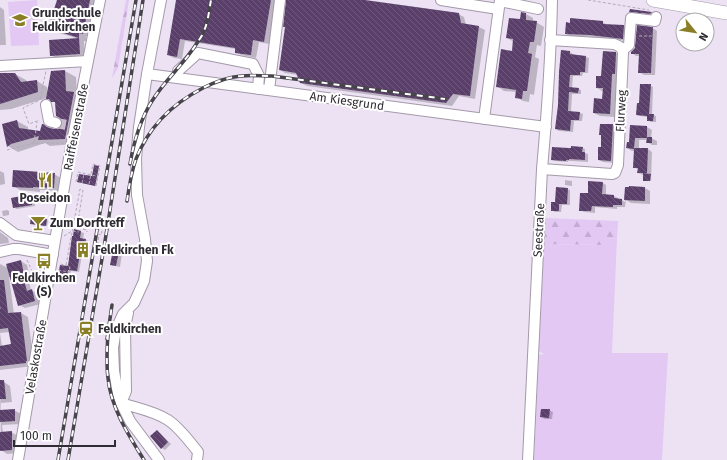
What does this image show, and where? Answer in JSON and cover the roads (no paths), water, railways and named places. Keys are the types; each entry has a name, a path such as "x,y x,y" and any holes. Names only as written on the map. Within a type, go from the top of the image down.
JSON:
{"main road":[{"path":"653,0 727,13"}],"street":[{"name":"Raiffeisenstraße","path":"53,255 72,143 71,126 88,61 100,0"},
{"path":"159,460 130,421 121,404 114,371 113,348 116,329 123,314 134,303 144,281 147,261 145,239 137,195 136,159 147,74 161,0"},
{"path":"263,90 280,0"},
{"path":"441,0 499,4 538,9"},
{"name":"Seestraße","path":"528,460 552,0"},
{"path":"484,119 499,4"},
{"path":"550,40 614,44 619,45 623,50 629,45 631,18 655,21 656,17"},
{"name":"Flurweg","path":"542,169 608,174 615,173 618,165 623,50"},
{"path":"177,78 178,71 198,53 253,64 259,76 263,90"},
{"path":"0,66 88,61"},
{"name":"Am Kiesgrund","path":"147,74 546,127"},
{"path":"46,105 52,122"},
{"path":"0,223 16,235 55,241"},
{"path":"13,249 16,235"},
{"path":"0,252 19,249 53,255"},
{"name":"Velaskostraße","path":"18,460 53,255"},
{"path":"121,404 150,411 169,421 187,438 198,452 197,460"}],"tunnel":[{"path":"56,123 67,125"}],"railway":[{"path":"58,460 136,0"},
{"path":"68,460 107,229 143,0"},
{"path":"130,164 136,139 144,116 157,93 192,51 201,37 205,29 211,0"},
{"path":"127,201 131,175 136,159 141,147 155,126 181,101 203,88 231,77 272,76 445,99"},
{"path":"107,339 112,305"},
{"path":"108,334 107,372 113,400 121,420 144,460"}],"place":[{"name":"Grundschule Feldkirchen","path":"20,20"},
{"name":"Poseidon","path":"45,180"},
{"name":"Zum Dorftreff","path":"38,223"},
{"name":"Feldkirchen Fk","path":"83,250"},
{"name":"Feldkirchen (S)","path":"44,261"},
{"name":"Feldkirchen","path":"86,329"}]}
